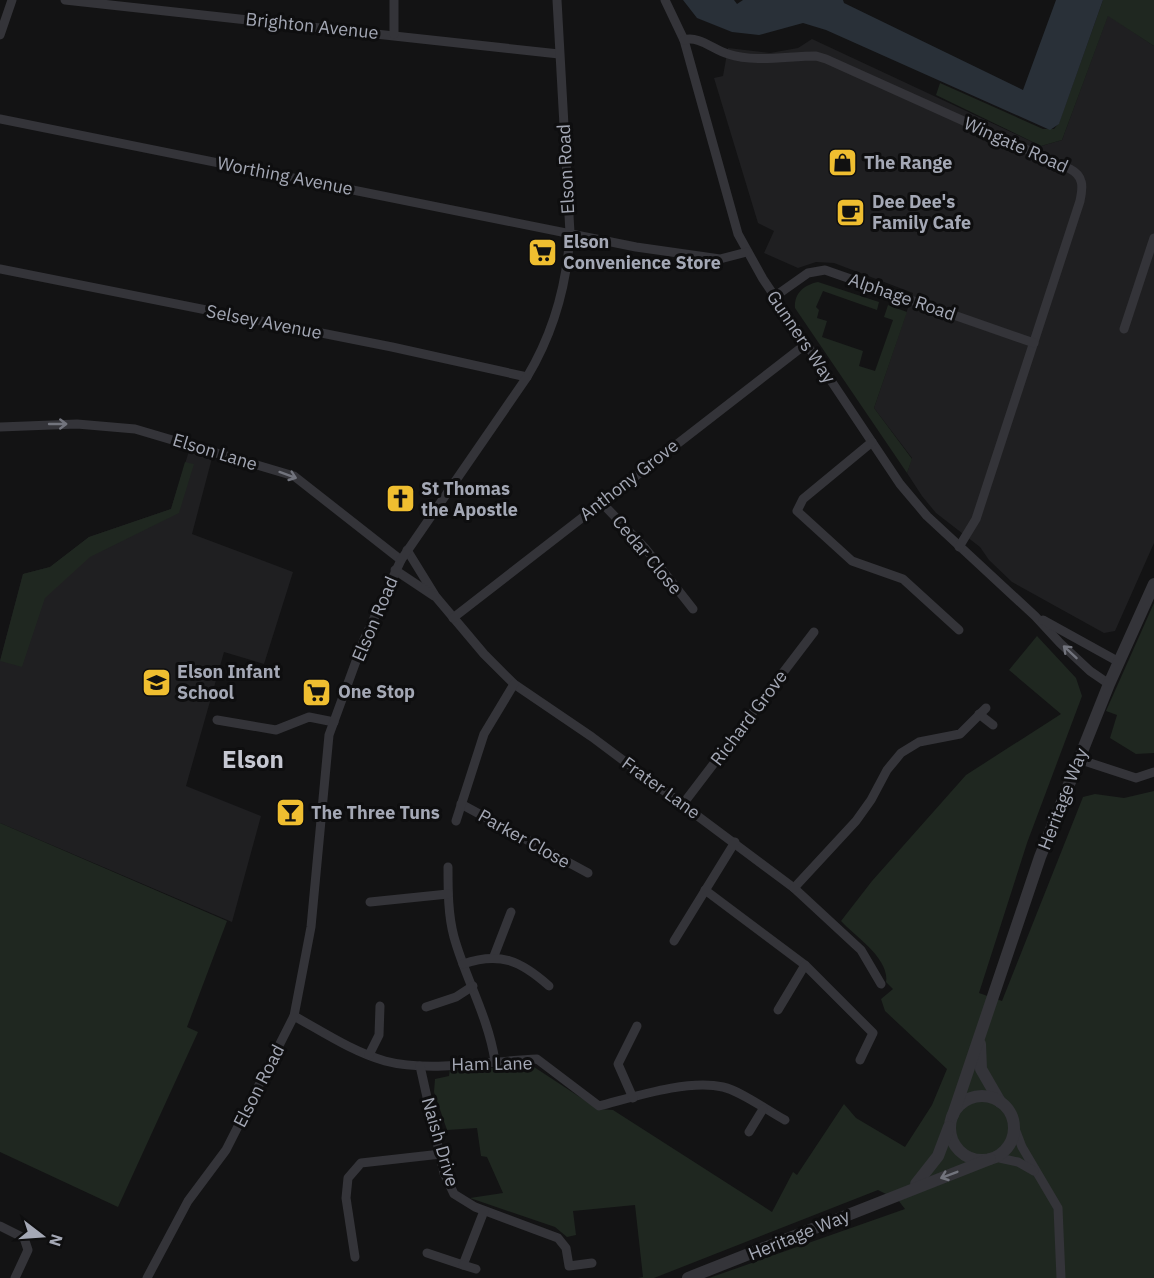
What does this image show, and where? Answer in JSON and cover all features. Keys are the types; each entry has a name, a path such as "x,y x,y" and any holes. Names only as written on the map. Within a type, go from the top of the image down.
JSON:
{"street":[{"path":"0,35 12,0"},
{"name":"Brighton Avenue","path":"65,0 394,34 559,54"},
{"path":"394,0 394,34"},
{"name":"Elson Road","path":"147,1278 188,1201 226,1150 294,1016 311,927 329,735 363,642 395,570 527,377 543,350 560,305 568,261 570,233 557,0"},
{"name":"Gunners Way","path":"664,0 684,40 728,203 747,252 774,297 872,442 927,516 1035,616 1060,644 1090,671 1109,684"},
{"name":"Wingate Road","path":"684,40 693,39 725,54 745,58 816,56 826,59 1077,173 1082,183 1082,194 976,519 959,546"},
{"name":"Worthing Avenue","path":"0,119 656,251 720,259 747,252"},
{"path":"1124,329 1152,253 1154,238"},
{"name":"Selsey Avenue","path":"0,269 527,377"},
{"name":"Alphage Road","path":"774,297 808,273 825,270 1034,343"},
{"name":"Anthony Grove","path":"453,618 806,344"},
{"name":"Elson Lane","path":"0,427 77,424 145,430 294,476 401,560"},
{"path":"872,442 803,499 797,511 852,561 903,579 959,630"},
{"name":"Cedar Close","path":"602,502 643,545 693,609"},
{"name":"Frater Lane","path":"408,550 436,597 484,654 514,684 592,737 794,888 861,950 881,984"},
{"name":"Frater Lane","path":"395,570 436,597"},
{"name":"Heritage Way","path":"908,1190 928,1173 938,1156 1029,888 1078,759 1154,584"},
{"name":"Gunners Way","path":"1035,616 1119,662"},
{"name":"Richard Grove","path":"683,804 814,632"},
{"path":"456,821 484,734 514,684"},
{"path":"794,888 856,821 901,753 919,742 960,734 982,711 993,724"},
{"path":"217,720 276,730 309,717 334,722"},
{"path":"1078,759 1136,778 1154,772"},
{"name":"Parker Close","path":"461,804 588,873"},
{"path":"674,941 735,842"},
{"path":"448,867 448,894 454,935 490,1031 495,1061"},
{"path":"705,890 805,965 873,1033 860,1060"},
{"path":"370,902 448,894"},
{"path":"494,956 511,912"},
{"path":"463,964 494,956 515,962 535,973 549,986"},
{"path":"778,1010 805,965"},
{"path":"426,1007 456,997 474,986"},
{"path":"369,1055 380,1035 380,1006"},
{"name":"Ham Lane","path":"294,1016 369,1055 420,1066 537,1059 599,1106 686,1086 725,1087 785,1120"},
{"name":"Heritage Way","path":"984,1019 980,1064 986,1080 1002,1103"},
{"path":"633,1098 618,1064 637,1026"},
{"name":"Naish Drive","path":"420,1066 446,1180 454,1194 484,1211 558,1238 566,1248 569,1266"},
{"path":"1038,1174 1021,1163 992,1158 973,1159 960,1151 952,1138 952,1119 964,1102 975,1097 992,1098 1002,1103 1010,1113 1022,1147 1038,1174 1058,1208 1061,1278"},
{"path":"749,1132 763,1109"},
{"path":"992,1158 1007,1148 1014,1126"},
{"path":"355,1257 346,1198 348,1178 361,1163 441,1154"},
{"name":"Heritage Way","path":"688,1278 992,1158"},
{"path":"463,1265 484,1211"},
{"path":"0,1226 24,1238 28,1250 15,1278"},
{"path":"427,1253 476,1269"},
{"path":"569,1278 569,1266 592,1263"}],"shaded area":[{"path":"683,0 734,0 737,4 743,0 843,0 844,3 1023,90 1056,0 1103,0 1059,124 1050,130 826,30 803,23 759,35 732,32 697,18"},
{"path":"1103,0 1154,0 1154,46 1108,16 1062,140 1041,146 936,95 940,83 1043,129 1054,129 1059,123"},
{"path":"1108,15 1154,46 1154,543 1115,631 1104,633 1012,582 989,560 980,547 936,513 922,496 907,473 912,458 874,408 913,293 834,263 816,262 798,268 764,253 774,231 758,223 714,78 723,76 728,48 770,53 798,48 812,39 1041,146 1062,140"},
{"path":"818,282 879,302 877,310 823,291 816,307 819,310 817,318 827,321 822,337 863,351 859,366 875,371 893,320 884,317 888,305 907,312 874,408 912,459 907,473 795,308 796,298 801,290"},
{"name":"Elson Infant School","path":"189,451 212,458 192,534 293,572 264,664 224,652 186,786 261,816 232,922 0,823 0,661 23,574 50,567 89,537 171,509"},
{"path":"185,462 194,464 179,513 90,557 45,598 22,667 0,661 23,574 50,567 89,537 171,509"},
{"path":"1154,603 1154,753 1136,754 1110,738 1117,715 1106,711"},
{"path":"1037,636 1076,678 1082,696 1027,843 979,993 1002,1001 1083,797 1095,794 1124,798 1154,791 1154,1278 709,1278 905,1209 898,1200 878,1190 654,1278 638,1278 643,1277 635,1205 573,1211 576,1235 567,1237 555,1227 470,1198 503,1193 487,1157 481,1156 477,1128 447,1130 434,1092 435,1079 449,1076 450,1069 534,1067 598,1109 613,1110 772,1212 793,1172 797,1175 844,1104 856,1118 905,1147 932,1105 947,1069 885,1011 881,999 893,989 886,982 883,965 870,948 841,921 872,881 966,775 1061,714 1009,670"},
{"path":"0,823 227,921 187,1027 198,1032 118,1207 0,1152"}],"place":[{"name":"The Range","path":"843,163"},
{"name":"Dee Dee's Family Cafe","path":"851,212"},
{"name":"Elson Convenience Store","path":"542,252"},
{"name":"St Thomas the Apostle","path":"400,499"},
{"name":"Elson Infant School","path":"156,682"},
{"name":"One Stop","path":"317,692"},
{"name":"The Three Tuns","path":"290,813"}],"district":[{"name":"Elson","path":"253,760"}]}
